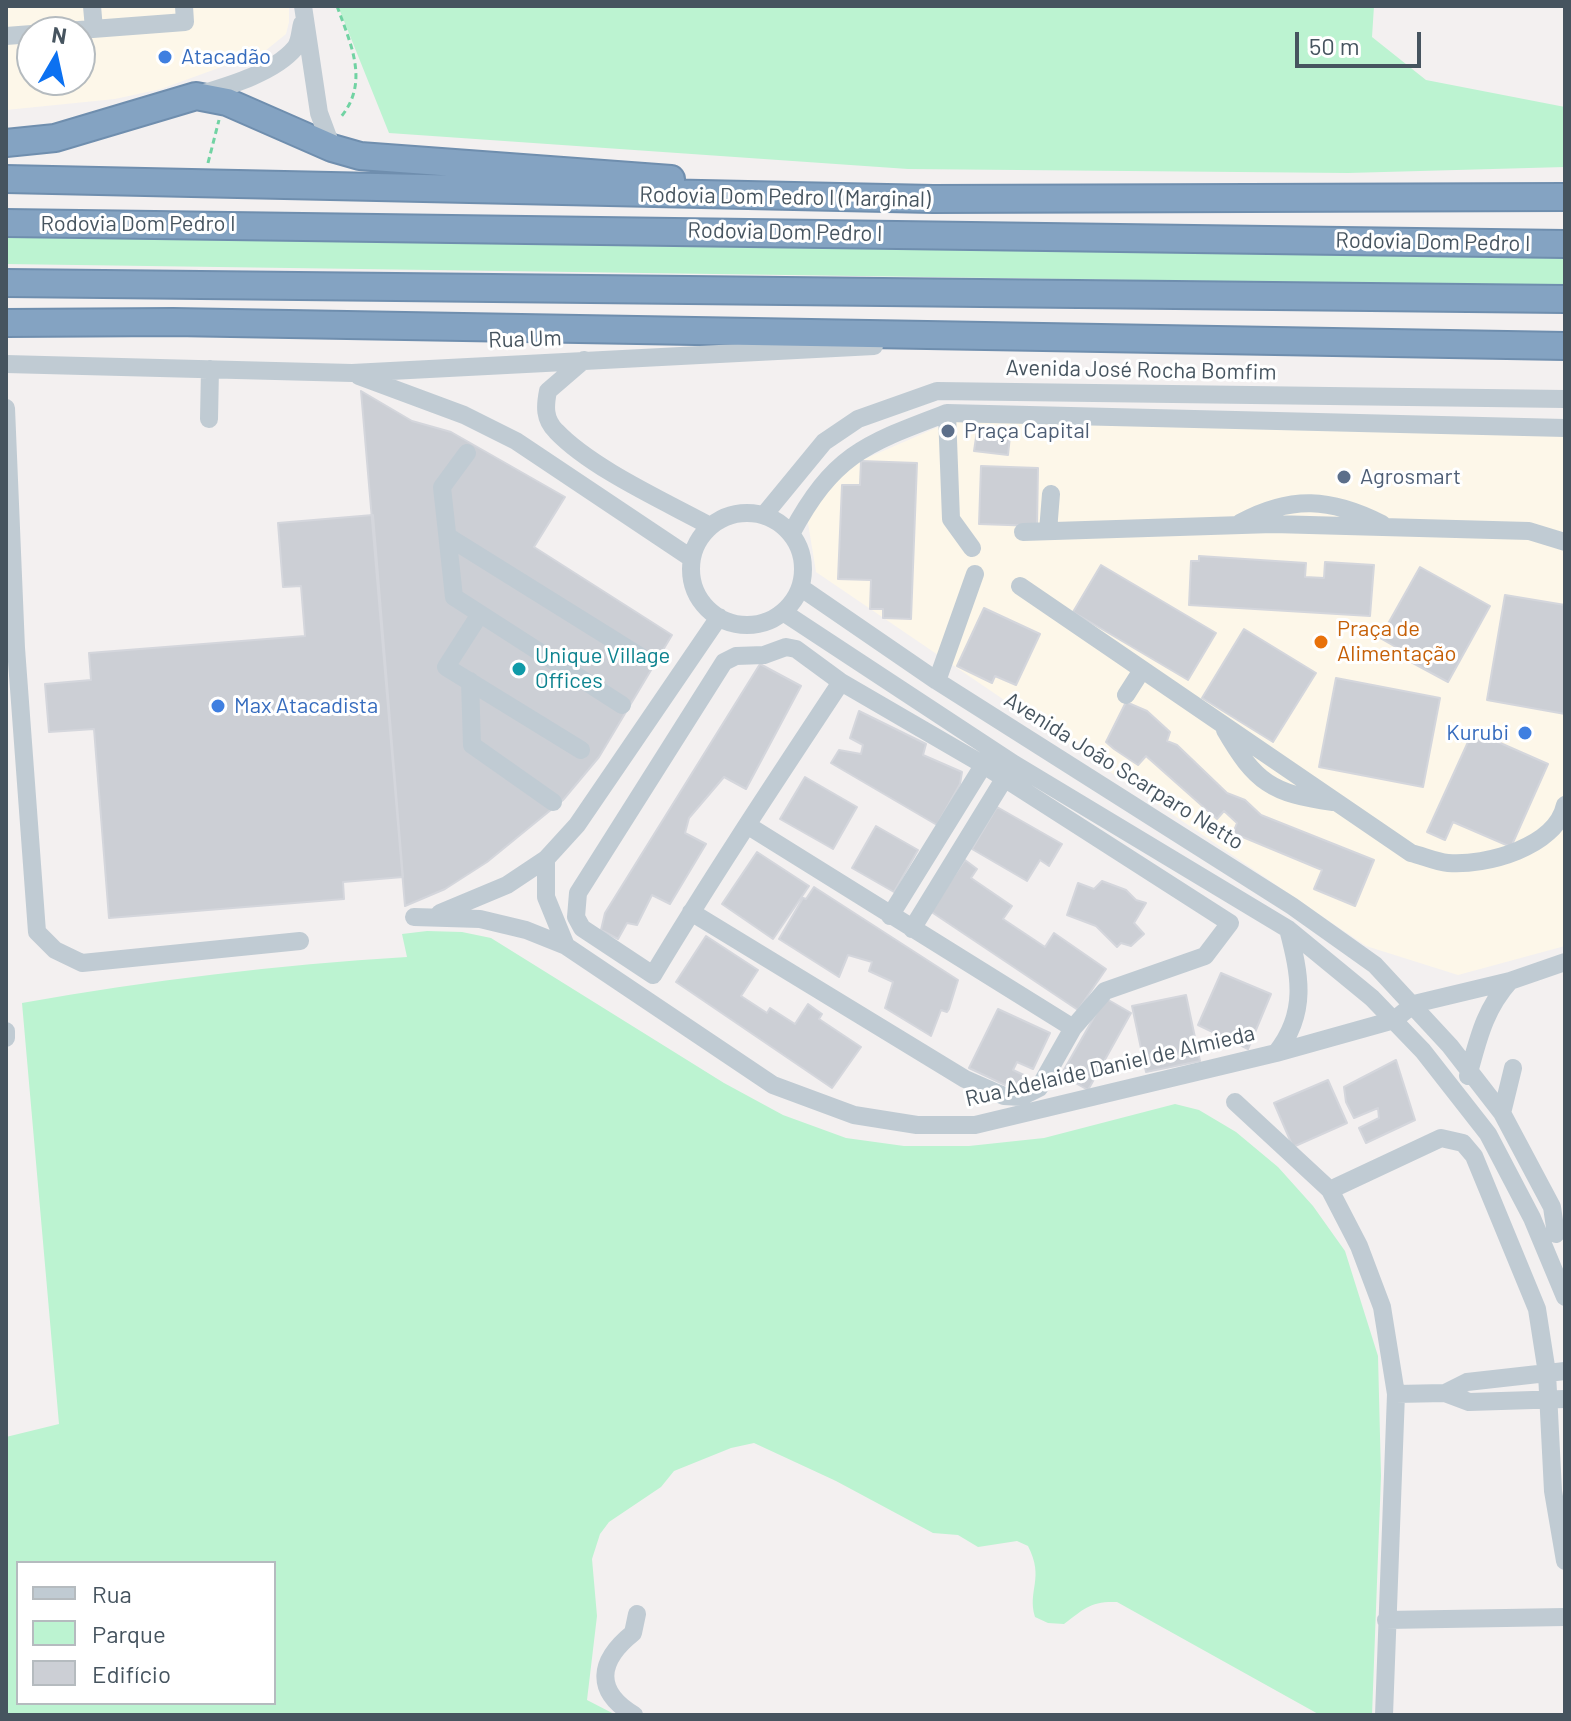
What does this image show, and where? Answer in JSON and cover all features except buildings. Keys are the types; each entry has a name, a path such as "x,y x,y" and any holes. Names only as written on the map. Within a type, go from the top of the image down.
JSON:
{"highway":[{"path":"6,143 55,138 196,96 227,102 328,139 395,159 933,199"},
{"name":"Rodovia Dom Pedro I (Marginal)","path":"6,179 933,199 1565,197"},
{"name":"Rodovia Dom Pedro I","path":"6,223 1565,244"},
{"path":"1356,241 1454,229 1565,226"},
{"path":"6,283 1565,299"},
{"path":"6,323 173,322 1565,346"}],"street":[{"path":"96,29 185,22 184,6"},
{"path":"303,12 328,139"},
{"path":"196,96 261,71 282,58 297,46 303,12"},
{"name":"Rua Um","path":"7,369 352,373 1047,337"},
{"path":"584,360 548,391 545,412 554,430 605,467 710,526"},
{"path":"209,419 210,369"},
{"path":"352,373 464,415 516,441 691,558"},
{"name":"Avenida José Rocha Bomfim","path":"764,515 824,442 858,419 937,391 1565,399"},
{"path":"6,408 16,648 37,932 55,950 82,963 300,941"},
{"path":"791,534 817,491 845,458 894,433 947,413 1565,428"},
{"path":"947,413 951,519 972,548"},
{"path":"467,453 442,487 450,538 454,597 622,705"},
{"path":"1048,531 1051,494"},
{"path":"745,513 764,515 791,534 800,551 803,569 800,587 783,612 752,625 719,617 696,592 691,576 691,558 698,541 710,526 726,516 745,513"},
{"path":"1023,532 1236,525 1388,527 1529,531 1565,542"},
{"path":"450,538 641,657"},
{"path":"937,681 975,574"},
{"path":"1020,586 1411,853 1446,863 1480,863 1519,851 1540,838 1563,814 1565,805"},
{"name":"Avenida João Scarparo Netto","path":"800,587 937,681 1303,913 1375,965 1414,1004 1502,1113 1552,1207 1561,1239"},
{"path":"691,912 965,1079 1004,1096 1021,1097 1039,1088 1073,1028 1105,991 1205,956 1230,923 1008,772 783,612"},
{"path":"480,614 446,667 581,750"},
{"path":"434,916 507,885 546,859 577,825 719,617"},
{"path":"841,682 653,975 582,928 575,904 578,893 724,662 736,656 764,655 786,647 796,649 841,682 988,757"},
{"path":"1126,695 1142,670"},
{"path":"470,681 472,745 553,802"},
{"path":"890,916 988,757"},
{"path":"912,929 1008,772"},
{"path":"1008,772 1288,929 1394,1020 1488,1134 1532,1218 1565,1297"},
{"path":"747,825 1073,1028"},
{"path":"546,859 546,897 566,946"},
{"name":"Rua Adelaide Daniel de Almieda","path":"414,917 480,919 509,925 566,946 773,1085 854,1115 917,1125 975,1125 1276,1053 1394,1020 1414,1004 1510,981 1565,962"},
{"path":"1276,1053 1291,1034 1299,1006 1301,978 1288,929"},
{"path":"1462,1099 1481,1025 1496,997 1510,981"},
{"path":"6,1031 6,1038"},
{"path":"1502,1113 1513,1068"},
{"path":"1235,1102 1330,1190 1359,1246 1382,1307 1396,1394 1384,1715"},
{"path":"1330,1190 1430,1141 1452,1138 1463,1143 1474,1156 1515,1248 1556,1372 1553,1491 1565,1561"},
{"path":"1532,1218 1561,1239"},
{"path":"1445,1393 1467,1382 1556,1372"},
{"path":"1396,1394 1445,1393 1469,1402 1557,1399"},
{"path":"634,1715 606,1692 606,1671 616,1647 633,1633 637,1614"},
{"path":"1386,1620 1565,1617"}],"path":[{"path":"328,139 336,122 352,104 358,67 337,6"},
{"path":"208,166 211,144 227,102"}],"shaded area":[{"name":"Atacadão","path":"6,6 289,6 286,34 265,51 161,89 115,99 6,110"},
{"path":"954,420 1565,433 1565,946 1458,975 1366,946 816,572 807,517 851,465"}],"green space":[{"path":"338,6 1374,6 1372,37 1426,80 1565,107 1565,167 1348,173 908,169 389,133"},
{"path":"6,234 1565,256 1565,286 6,264"},
{"path":"462,932 491,938 724,1083 783,1115 846,1138 904,1146 969,1146 1044,1138 1175,1104 1199,1110 1236,1132 1278,1167 1313,1206 1345,1251 1378,1356 1381,1476 1372,1715 1320,1715 1117,1602 1094,1605 1064,1624 1048,1623 1035,1617 1033,1599 1036,1576 1028,1546 1017,1541 978,1547 958,1535 933,1533 836,1481 754,1443 731,1448 674,1471 661,1487 609,1522 600,1534 592,1559 597,1616 587,1700 616,1715 6,1715 6,1437 59,1424 22,1003 214,974 407,957 402,934"}],"place":[{"name":"Atacadão","path":"165,57"},
{"name":"Praça Capital","path":"948,431"},
{"name":"Agrosmart","path":"1344,477"},
{"name":"Praça de Alimentação","path":"1321,642"},
{"name":"Unique Village Offices","path":"519,669"},
{"name":"Max Atacadista","path":"218,706"},
{"name":"Kurubi","path":"1525,733"}]}
